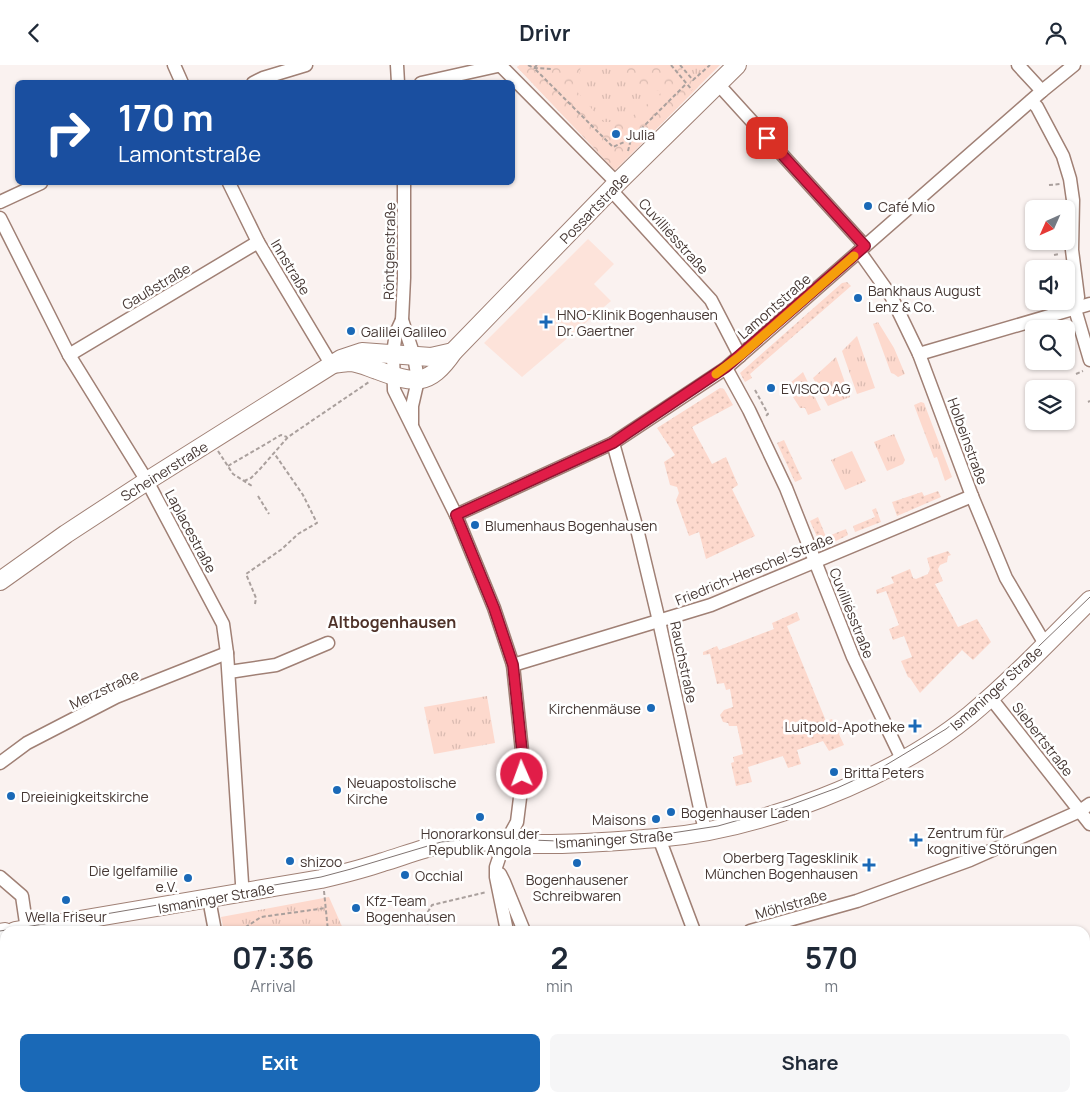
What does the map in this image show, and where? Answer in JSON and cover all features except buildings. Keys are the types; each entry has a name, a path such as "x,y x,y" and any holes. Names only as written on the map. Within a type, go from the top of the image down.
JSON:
{"street":[{"path":"174,65 181,80"},
{"path":"259,80 306,65"},
{"path":"397,65 398,80"},
{"path":"434,80 502,65"},
{"name":"Cuvilliésstraße","path":"502,65 614,186 711,300 740,356"},
{"name":"Possartstraße","path":"418,380 433,375 444,366 453,353 614,186 737,65"},
{"path":"1018,65 1042,91"},
{"name":"Lamontstraße","path":"456,515 613,443 726,367 1074,65"},
{"name":"Holbeinstraße","path":"718,84 862,248 891,296 919,354 972,496 1006,578 1045,644"},
{"path":"1031,101 1037,107 1063,156 1070,179 1073,200 1073,260"},
{"path":"0,202 37,185"},
{"name":"Innstraße","path":"230,185 258,242 332,364"},
{"name":"Röntgenstraße","path":"404,185 405,259 402,320 414,356 418,380"},
{"name":"Laplacestraße","path":"0,218 69,355 147,481 223,623 227,653 244,893"},
{"name":"Gaußstraße","path":"69,355 258,242"},
{"path":"1075,273 1078,297 1075,309 1090,360"},
{"path":"1075,309 1090,303"},
{"path":"919,354 1072,310"},
{"name":"Röntgenstraße","path":"402,320 396,333 393,353 394,390 456,515 494,608 513,665 522,751 522,774 517,822 496,867"},
{"name":"Scheinerstraße","path":"0,581 66,534 147,481 332,364 350,355 362,352 431,357 453,353"},
{"path":"332,364 354,363 393,376 418,380 412,406 412,424"},
{"name":"Cuvilliésstraße","path":"726,367 782,479 853,657 902,759"},
{"name":"Rauchstraße","path":"613,443 637,529 659,621 705,831"},
{"name":"Friedrich-Herschel-Straße","path":"513,665 711,605 972,496"},
{"name":"Ismaninger Straße","path":"92,925 209,899 321,879 441,845 469,841 507,841 540,844 659,838 705,831 762,817 807,802 860,780 902,759 948,731 990,697 1090,600"},
{"path":"228,672 276,665 328,643"},
{"name":"Merzstraße","path":"0,763 27,743 116,697 227,653"},
{"name":"Siebertstraße","path":"990,697 1085,807 1090,824"},
{"name":"Möhlstraße","path":"768,926 867,898 970,859 1085,807"},
{"path":"659,838 692,926"},
{"path":"496,867 498,890 506,926"},
{"path":"496,867 504,881 522,926"},
{"path":"0,877 22,897 21,926"},
{"path":"209,899 214,926"}],"path":[{"path":"528,65 534,68 613,147 631,139 686,84 671,65"},
{"path":"534,68 537,65"},
{"path":"680,65 693,80 710,65"},
{"path":"534,68 552,69"},
{"path":"1049,185 1062,183"},
{"path":"1054,255 1063,254"},
{"path":"1076,374 1083,371"},
{"path":"244,481 250,478 288,437 359,388 375,379 393,376"},
{"path":"750,393 758,389"},
{"path":"228,466 281,435 288,437"},
{"path":"219,453 233,475 252,486"},
{"path":"255,604 256,598 246,574 282,549 298,533 317,523 303,495 274,453"},
{"path":"258,496 269,514"},
{"path":"321,879 328,926"},
{"path":"427,926 426,915 432,905 498,890"},
{"path":"248,926 261,917 326,908"}],"shaded area":[{"name":"HNO-Klinik Bogenhausen Dr. Gaertner","path":"588,239 614,264 594,284 611,301 522,377 484,343"}],"green space":[{"path":"520,65 720,65 615,170 517,67"},
{"path":"520,65 581,65 579,77 574,88 603,122 625,122 662,92 625,79 614,65 678,65 698,87 615,170 517,67"},
{"path":"847,282 851,286 750,374 752,378 745,382 740,373 842,283"},
{"path":"878,322 894,348 905,374 898,377 891,373 873,324"},
{"path":"857,336 875,388 857,394 842,351"},
{"path":"836,357 850,397 828,406 813,378"},
{"path":"803,372 821,410 808,415 805,408 800,408 793,397 796,393 790,383"},
{"path":"720,388 724,389 733,405 692,427 712,464 726,457 738,485 732,489 755,536 706,559 699,532 689,536 676,500 679,493 677,487 670,485 664,462 675,455 657,428"},
{"path":"921,402 924,403 952,477 945,481 937,457 934,458 914,405"},
{"path":"894,434 905,460 903,464 887,471 874,442"},
{"path":"784,440 802,479 795,482 777,443"},
{"path":"852,451 866,481 845,490 831,460"},
{"path":"938,491 941,497 897,516 892,502 922,492 924,496"},
{"path":"876,508 881,522 855,532 853,526 875,517 872,510"},
{"path":"818,517 826,537 846,529 848,535 822,548 810,521"},
{"path":"948,551 951,555 948,556 947,562 940,565 938,569 943,581 935,584 958,627 977,619 991,642 973,660 962,650 920,693 908,677 901,661 912,657 904,636 893,640 889,629 899,625 886,591 877,594 876,590 894,583 891,577 910,569 913,578 916,579 928,574 930,569 927,558"},
{"path":"797,612 800,620 787,626 826,721 832,719 844,745 829,751 823,741 797,750 801,764 788,768 783,756 748,767 752,782 736,786 731,763 734,762 733,757 743,754 737,726 729,726 728,723 723,722 720,715 724,710 733,707 730,689 726,690 724,683 717,684 710,654 703,655 703,652 717,646 719,650 774,629 772,623"},
{"path":"487,696 495,743 434,754 424,707"},
{"path":"329,897 342,926 223,926 221,917"}],"tram line":[{"path":"31,926 321,877 441,842 479,838 558,841 659,835 718,826 788,806 837,788 881,768 946,729 988,695 1090,597"}],"slow traffic":[{"path":"716,374 740,356 854,256"}],"place":[{"name":"Julia","path":"616,134"},
{"name":"Café Mio","path":"868,206"},
{"name":"Bankhaus August Lenz & Co.","path":"858,298"},
{"name":"HNO-Klinik Bogenhausen Dr. Gaertner","path":"546,322"},
{"name":"Galilei Galileo","path":"351,331"},
{"name":"EVISCO AG","path":"771,388"},
{"name":"Blumenhaus Bogenhausen","path":"475,525"},
{"name":"Kirchenmäuse","path":"651,708"},
{"name":"Luitpold-Apotheke","path":"915,726"},
{"name":"Britta Peters","path":"834,772"},
{"name":"Neuapostolische Kirche","path":"337,790"},
{"name":"Dreieinigkeitskirche","path":"11,796"},
{"name":"Bogenhauser Laden","path":"671,812"},
{"name":"Honorarkonsul der Republik Angola","path":"480,817"},
{"name":"Maisons","path":"656,819"},
{"name":"Zentrum für kognitive Störungen","path":"916,840"},
{"name":"shizoo","path":"290,861"},
{"name":"Bogenhausener Schreibwaren","path":"577,863"},
{"name":"Oberberg Tagesklinik München Bogenhausen","path":"869,865"},
{"name":"Occhial","path":"405,875"},
{"name":"Die Igelfamilie e.V.","path":"188,878"},
{"name":"Wella Friseur","path":"66,900"},
{"name":"Kfz-Team Bogenhausen","path":"356,908"}],"district":[{"name":"Altbogenhausen","path":"392,622"}],"route":[{"path":"522,774 522,751 513,665 494,608 456,515 613,443 726,367 865,246 767,138"}]}
